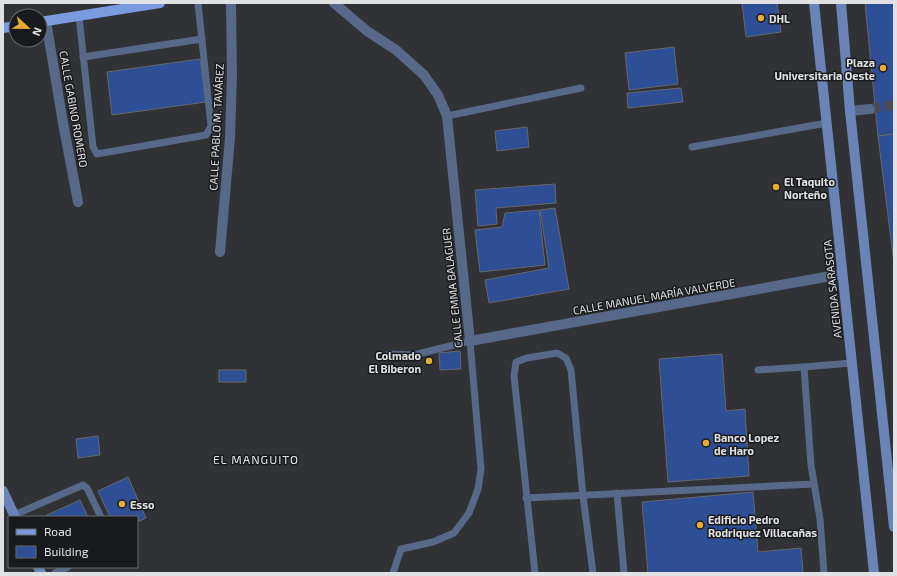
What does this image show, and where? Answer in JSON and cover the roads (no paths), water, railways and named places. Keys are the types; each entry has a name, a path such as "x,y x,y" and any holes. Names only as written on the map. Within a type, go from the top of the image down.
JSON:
{"main road":[{"path":"48,20 160,3"},
{"name":"AVENIDA SARASOTA","path":"814,3 874,573"},
{"path":"841,3 850,111 892,486 894,527"},
{"path":"3,491 15,516"}],"street":[{"name":"CALLE PABLO M. TAVÁREZ","path":"220,252 230,138 232,75 231,3"},
{"name":"CALLE EMMA BALAGUER","path":"334,3 367,31 396,50 424,75 438,95 447,116 470,341"},
{"name":"CALLE GABINO ROMERO","path":"48,46 78,202"},
{"path":"850,111 870,109"},
{"name":"CALLE MANUEL MARÍA VALVERDE","path":"470,341 842,274"}],"lane":[{"path":"79,16 93,147 97,154 206,135 211,126 198,3"},
{"path":"83,57 202,39"},
{"path":"447,116 580,88"},
{"path":"692,147 827,123"},
{"path":"389,354 414,355 470,341"},
{"name":"CALLE EMMA BALAGUER","path":"393,573 401,549 433,542 454,533 468,513 478,489 481,469 470,341"},
{"path":"535,573 514,376 516,362 527,358 557,353 566,358 570,370 583,496 593,573"},
{"path":"758,370 852,363"},
{"path":"804,367 811,465 820,520 824,573"},
{"path":"526,498 814,484"},
{"path":"15,516 83,485 88,488 101,516"},
{"path":"617,493 624,573"},
{"path":"55,573 66,568"}],"tunnel":[{"path":"870,109 894,105"}],"place":[{"name":"DHL","path":"761,18"},
{"name":"Plaza Universitaria Oeste","path":"883,68"},
{"name":"El Taquito Norteño","path":"776,187"},
{"name":"Colmado El Biberon","path":"429,361"},
{"name":"Banco Lopez de Haro","path":"706,443"},
{"name":"Esso","path":"122,504"},
{"name":"Edificio Pedro Rodriquez Villacañas","path":"700,525"}],"district":[{"name":"EL MANGUITO","path":"256,459"}]}
